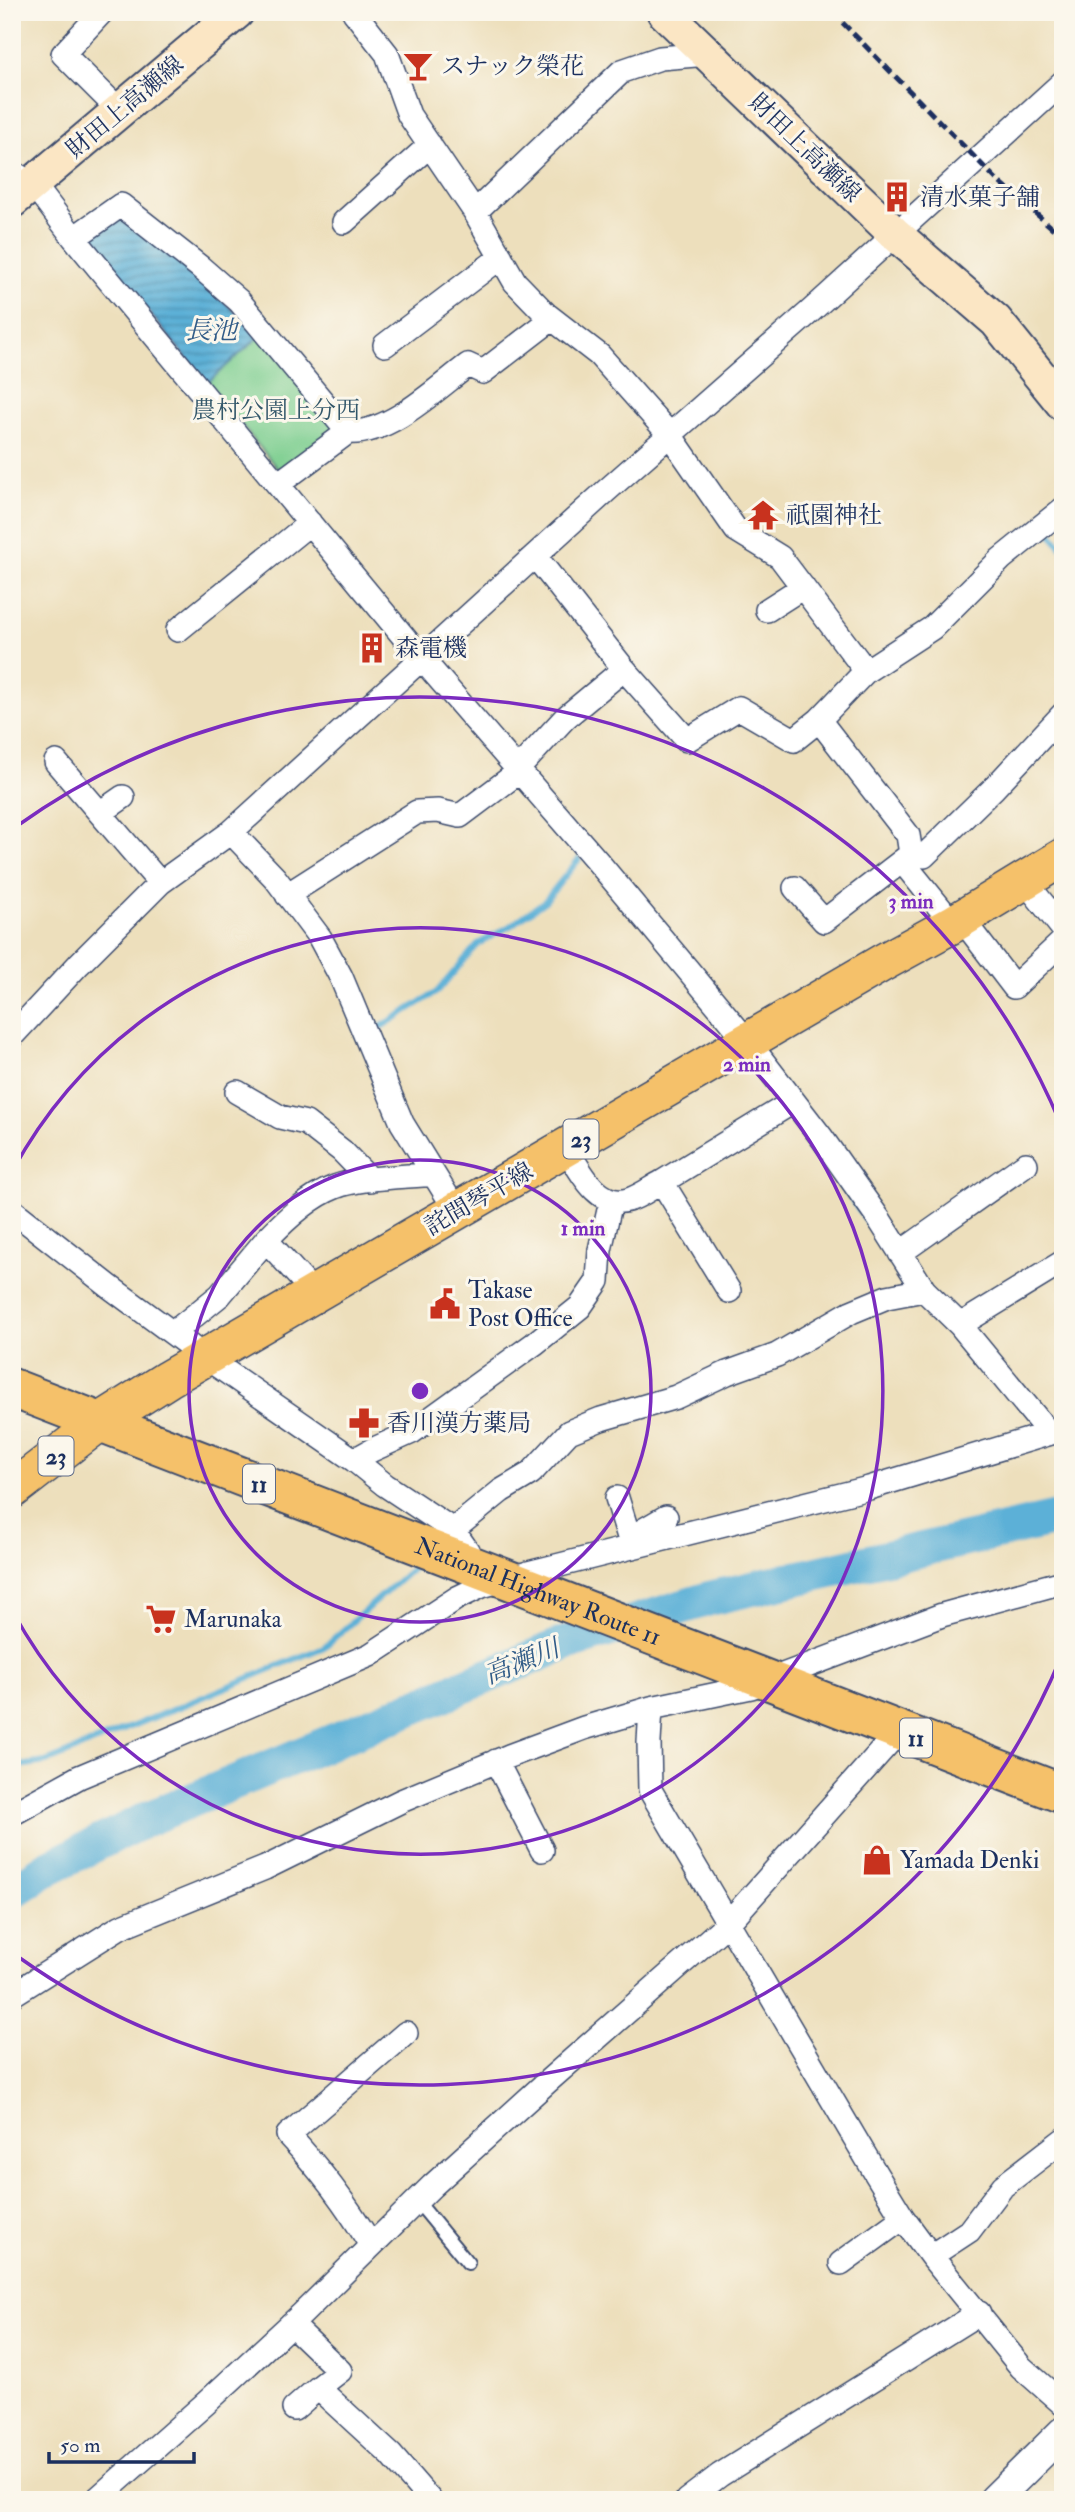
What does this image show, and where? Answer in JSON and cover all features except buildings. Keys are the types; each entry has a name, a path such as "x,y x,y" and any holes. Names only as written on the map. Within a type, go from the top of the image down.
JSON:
{"highway":[{"name":"National Highway Route 11","path":"12,1388 1061,1792"}],"main road":[{"name":"財田上高瀬線","path":"20,186 120,111 237,12"},
{"name":"財田上高瀬線","path":"664,12 894,233 996,321 1063,404"},
{"name":"詫間琴平線","path":"12,1490 100,1422 205,1357 1063,857"}],"street":[{"path":"102,12 63,54 120,111"},
{"path":"354,12 387,54 409,114 475,212 515,282 552,319 599,355 670,435 736,530 780,557 866,671"},
{"path":"475,212 622,71 660,58 708,54"},
{"path":"12,1036 160,883 231,832 1063,82"},
{"path":"344,222 430,145"},
{"path":"12,1814 79,1777 370,1655 457,1598 482,1586 491,1573 869,1488 1056,1431 960,1325 924,1290 879,1219 822,1138 748,1042 422,659 74,238 20,186"},
{"path":"74,238 121,205 239,301 348,432 356,433 390,422 468,365 483,372 552,319"},
{"path":"385,345 500,257"},
{"path":"278,484 348,432"},
{"path":"535,556 624,669 687,740 739,708 794,740 819,720 866,671 932,628 1001,559 1063,509"},
{"path":"178,630 310,523"},
{"path":"767,610 803,587"},
{"path":"287,895 417,812 438,811 460,816 519,770 565,718 624,669"},
{"path":"795,888 824,921 906,858 924,856 994,788 1063,714"},
{"path":"819,720 908,835 906,858 1014,987 1063,942"},
{"path":"56,762 160,883"},
{"path":"100,813 123,797"},
{"path":"231,832 275,878 320,938 341,977 402,1123 457,1212"},
{"path":"1024,880 1063,929"},
{"path":"237,1092 280,1117 306,1124 342,1150 370,1180"},
{"path":"566,1148 597,1192 611,1201 627,1200 662,1182 793,1102"},
{"path":"900,1253 997,1174 1026,1164"},
{"path":"173,1333 220,1295 284,1221 318,1196 336,1186 433,1174"},
{"path":"662,1182 729,1291"},
{"path":"354,1460 412,1432 534,1344 580,1307 598,1282 600,1250 611,1201"},
{"path":"12,1210 205,1357 453,1530 467,1550 491,1573"},
{"path":"266,1240 314,1293"},
{"path":"960,1325 1063,1262"},
{"path":"453,1530 500,1491 531,1473 569,1432 601,1419 676,1397 727,1373 778,1355 851,1312 887,1297 924,1290"},
{"path":"617,1498 631,1542"},
{"path":"631,1542 666,1517"},
{"path":"12,1995 120,1927 265,1868 401,1801 496,1761 584,1728 651,1708 751,1687 942,1615 1063,1582"},
{"path":"651,1708 650,1790 903,2218 1021,2367 1063,2404"},
{"path":"107,2496 291,2324 417,2201 729,1922 899,1731"},
{"path":"496,1761 541,1850"},
{"path":"371,2245 345,2203 316,2165 288,2136 406,2033"},
{"path":"931,2256 969,2231 1003,2186 1063,2140"},
{"path":"841,2263 903,2218"},
{"path":"687,2500 720,2475 979,2313"},
{"path":"291,2324 340,2371 294,2409"},
{"path":"318,2388 391,2455 430,2500"},
{"path":"994,2500 1063,2432"}],"lane":[{"path":"417,2201 468,2263"}],"green space":[{"name":"農村公園上分西","path":"261,335 339,428 281,473 207,383"}],"water":[{"name":"長池","path":"123,211 261,335 207,383 87,237"}],"waterway":[{"path":"1050,532 1063,549"},
{"path":"376,1030 437,992 478,944 510,926 545,901 579,859"},
{"path":"840,1183 868,1223"},
{"name":"高瀬川","path":"12,1892 48,1868 147,1819 564,1644 711,1598 1063,1517"},
{"path":"12,1767 46,1762 324,1647 423,1559"}],"railway":[{"path":"832,12 1000,183 1063,237"}],"place":[{"name":"スナック榮花","path":"418,66"},
{"name":"清水菓子舗","path":"897,197"},
{"name":"祇園神社","path":"763,515"},
{"name":"森電機","path":"372,648"},
{"name":"Takase Post Office","path":"445,1304"},
{"name":"香川漢方薬局","path":"364,1423"},
{"name":"Marunaka","path":"161,1619"},
{"name":"Yamada Denki","path":"877,1860"}]}
